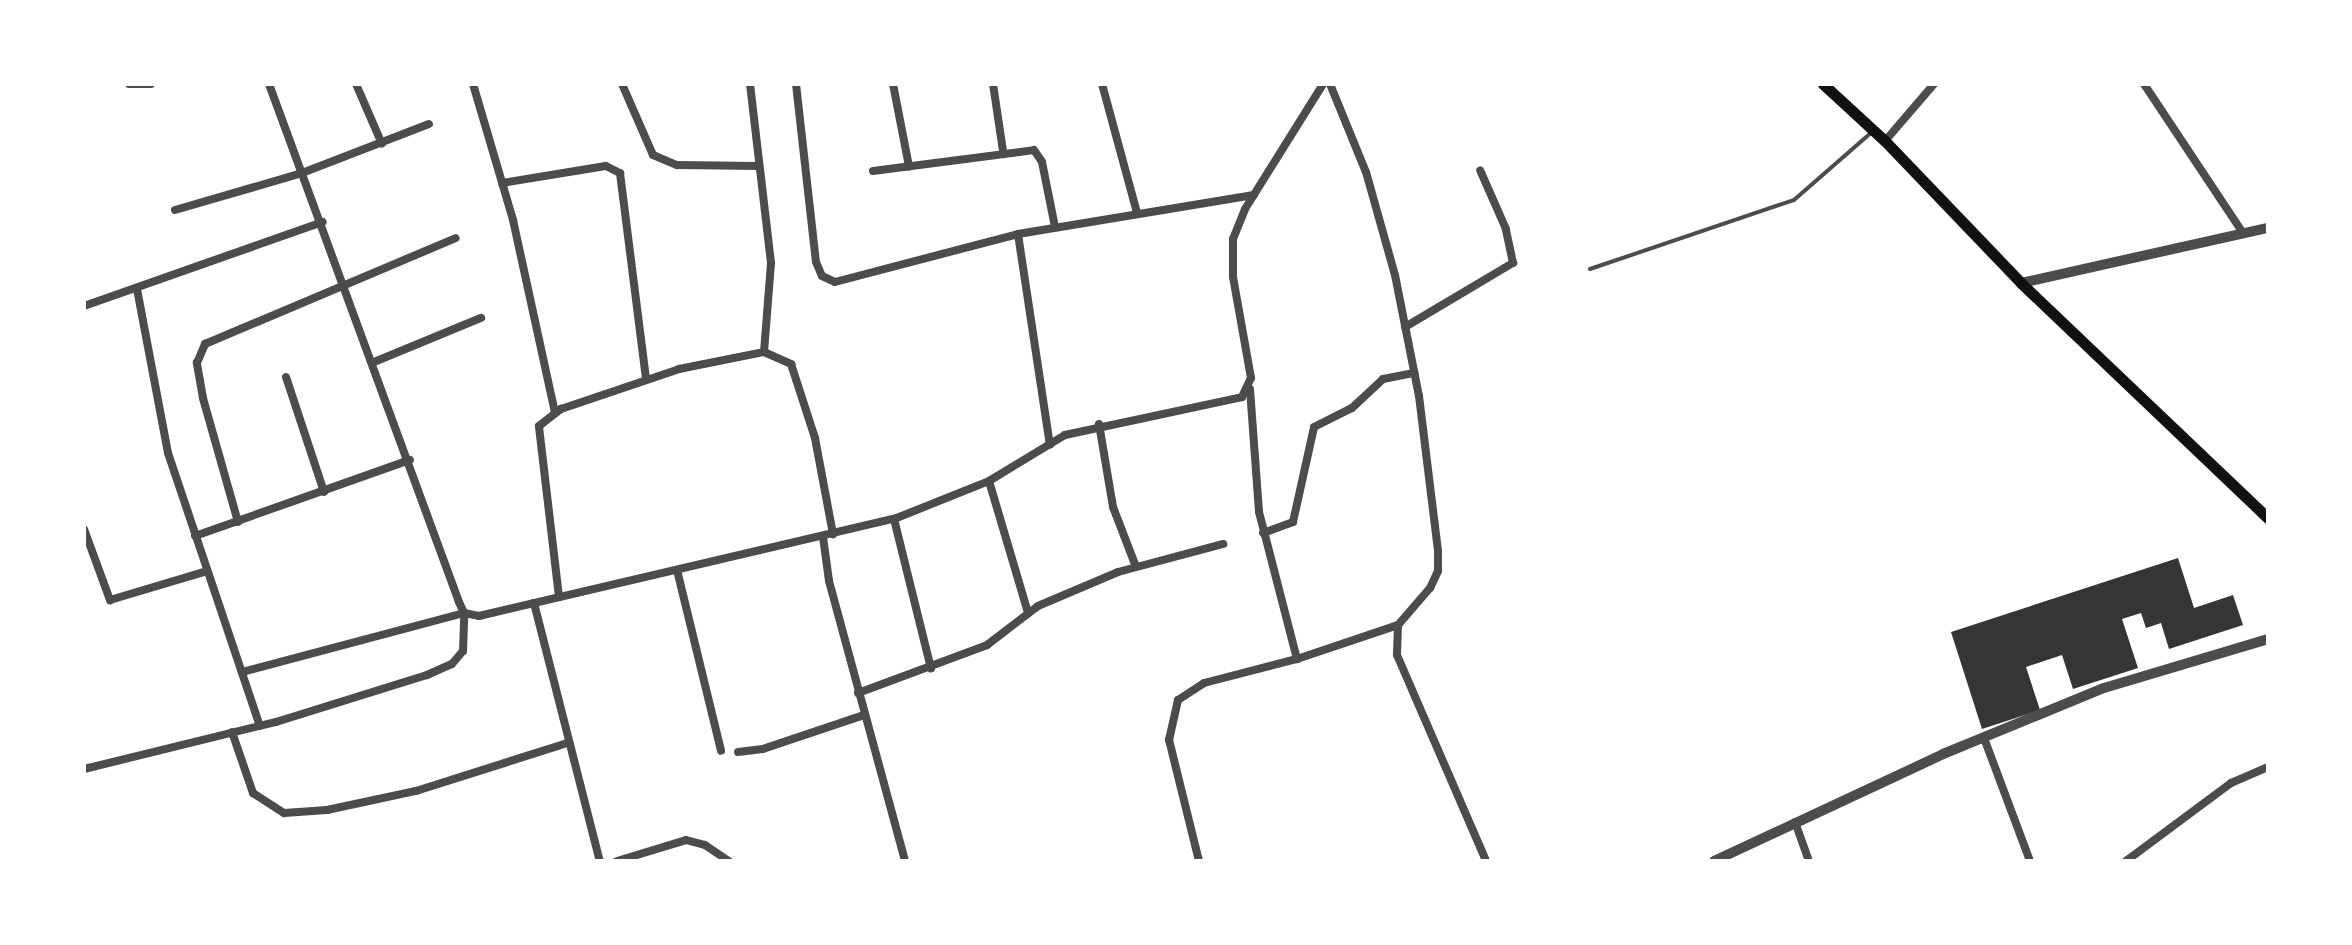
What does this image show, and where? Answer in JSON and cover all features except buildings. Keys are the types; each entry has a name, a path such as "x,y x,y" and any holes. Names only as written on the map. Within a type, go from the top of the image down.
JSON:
{"main road":[{"path":"1823,84 1885,141 2021,283 2268,518"}],"street":[{"path":"129,84 151,84"},
{"path":"84,769 260,726 452,664 467,639 464,613 410,460 269,84"},
{"path":"356,84 382,144"},
{"path":"473,84 502,183 555,412"},
{"path":"622,84 653,155 677,165 758,166"},
{"path":"750,84 771,263 764,352"},
{"path":"796,84 822,276 835,282 1018,234 1137,213 1202,207 1254,195"},
{"path":"893,84 909,166"},
{"path":"993,84 1003,151"},
{"path":"1102,84 1137,213"},
{"path":"1297,659 1263,533 1251,457 1250,389 1233,277 1233,239 1254,195 1323,84"},
{"path":"1330,84 1366,172 1405,327 1414,373 1438,571 1430,588 1398,625 1394,637 1403,676 1486,861"},
{"path":"1885,141 1934,84"},
{"path":"2144,84 2243,233"},
{"path":"175,210 302,173 429,124"},
{"path":"873,171 1003,151 1034,150 1042,162 1055,227"},
{"path":"502,183 606,166 620,173 646,379"},
{"path":"1405,327 1513,263 1506,229 1480,170"},
{"path":"84,306 323,222"},
{"path":"2021,283 2268,228"},
{"path":"1018,234 1050,445"},
{"path":"238,522 203,398 198,354 212,338 347,288 456,238"},
{"path":"137,289 168,453 260,726"},
{"path":"374,362 481,318"},
{"path":"559,597 539,426 555,412 646,379 764,352 791,364 799,382 833,534"},
{"path":"1263,533 1293,522 1314,427 1352,408 1383,379 1414,373"},
{"path":"286,377 324,492"},
{"path":"242,672 464,613 479,616 894,519 989,481 1050,445 1099,424 1226,404 1250,389"},
{"path":"1099,424 1113,507 1136,567"},
{"path":"195,536 410,460"},
{"path":"989,481 1028,613"},
{"path":"894,519 931,669"},
{"path":"84,529 110,600 207,571"},
{"path":"823,537 858,693 905,861"},
{"path":"858,693 931,669 987,645 1028,613 1136,567 1223,544"},
{"path":"677,570 721,751"},
{"path":"534,603 567,743 600,861"},
{"path":"1199,861 1169,740 1171,712 1186,690 1297,659 1398,625"},
{"path":"1714,861 1984,738 2104,688 2268,639"},
{"path":"738,752 763,749 864,715"},
{"path":"232,732 253,793 284,813 327,810 416,791 567,743"},
{"path":"1984,738 2030,861"},
{"path":"2126,861 2231,783 2268,767"},
{"path":"1795,822 1809,861"},
{"path":"617,861 686,840 729,861"}],"lane":[{"path":"1590,269 1794,200 1874,131"}]}
